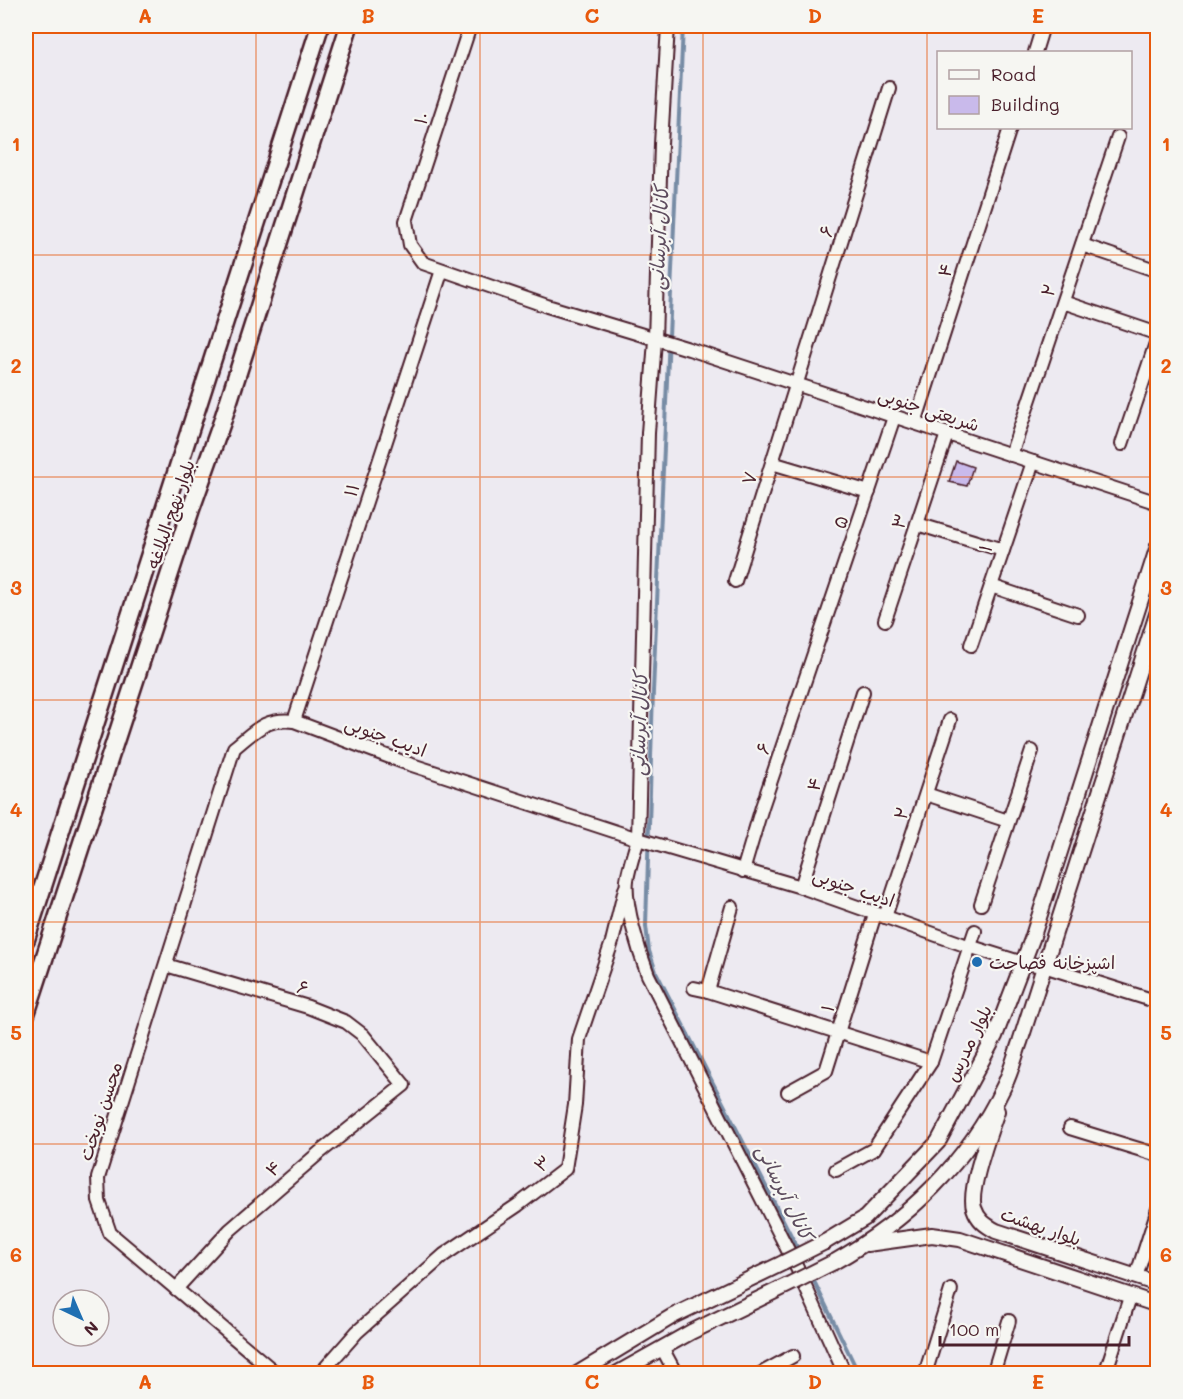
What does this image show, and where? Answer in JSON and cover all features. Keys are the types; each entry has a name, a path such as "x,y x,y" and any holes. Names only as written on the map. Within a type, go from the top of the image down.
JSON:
{"main road":[{"name":"بلوار نهج البلاغه","path":"26,939 320,26"},
{"name":"بلوار نهج البلاغه","path":"26,1014 222,422 349,26"}],"street":[{"name":"۱۰","path":"406,221 470,26"},
{"name":"۳","path":"320,1374 357,1332 444,1255 518,1205 565,1169 575,1105 579,1039 612,942 638,839 648,433 655,340 661,144 668,26"},
{"path":"1035,51 1043,26"},
{"name":"۶","path":"797,385 889,88"},
{"name":"۴","path":"915,423 1010,129"},
{"name":"۲","path":"1011,455 1118,137"},
{"name":"شریعتی جنوبی","path":"406,221 410,245 423,263 1158,503"},
{"path":"1082,245 1158,271"},
{"name":"۱۱","path":"294,721 442,270"},
{"path":"1063,302 1158,335 1122,444"},
{"name":"۷","path":"735,581 797,385"},
{"name":"۵","path":"820,638 894,417"},
{"name":"۳","path":"885,620 947,434"},
{"name":"۱","path":"971,645 1033,462"},
{"path":"772,463 869,492"},
{"path":"917,525 1003,550"},
{"name":"بلوار مدرس","path":"577,1374 673,1316 825,1242 865,1218 938,1143 995,1036 1023,963 1158,546"},
{"path":"991,586 1078,615"},
{"path":"616,1374 865,1244 910,1210 940,1180 977,1135 1005,1085 1158,611"},
{"name":"۶","path":"742,871 820,638"},
{"name":"۴","path":"801,887 863,693"},
{"name":"محسن نوبخت","path":"277,1374 110,1233 99,1201 98,1178 234,748 262,725 280,720 294,721"},
{"name":"۲","path":"880,916 926,794 950,720"},
{"name":"ادیب جنوبی","path":"294,721 403,762 638,839 801,887 880,916 1023,963 1044,966"},
{"path":"1098,732 1118,738"},
{"path":"981,904 1032,751"},
{"path":"926,794 1008,821"},
{"path":"627,882 631,918 639,952 648,975 797,1268 845,1374"},
{"path":"708,991 732,907"},
{"name":"۱","path":"788,1092 826,1071 837,1033 880,916"},
{"path":"836,1170 874,1149 931,1062 975,931"},
{"name":"۶","path":"165,964 308,1007 346,1022 363,1035 404,1085"},
{"path":"1044,966 1158,1002"},
{"path":"694,988 931,1062"},
{"name":"۴","path":"176,1289 230,1230 319,1153 404,1085"},
{"name":"بلوار بهشت","path":"1005,1085 973,1188 973,1206 981,1222 996,1231 1158,1284"},
{"path":"1070,1128 1158,1155"},
{"path":"1136,1277 1158,1209"},
{"path":"989,1249 983,1239 985,1234 996,1231"},
{"path":"865,1244 932,1235 960,1239 1158,1305"},
{"path":"925,1374 951,1290"},
{"path":"1105,1374 1130,1296"},
{"path":"993,1374 1009,1321"},
{"path":"662,1348 676,1374"},
{"path":"760,1374 793,1356"}],"building":[{"path":"956,461 973,467 967,486 949,482"}],"waterway":[{"name":"کانال آبرسانی","path":"683,26 653,691 646,926 649,951 656,972 799,1251"},
{"name":"کانال آبرسانی","path":"812,1277 859,1374"}],"place":[{"name":"اشپزخانه فصاحت","path":"977,962"}]}
